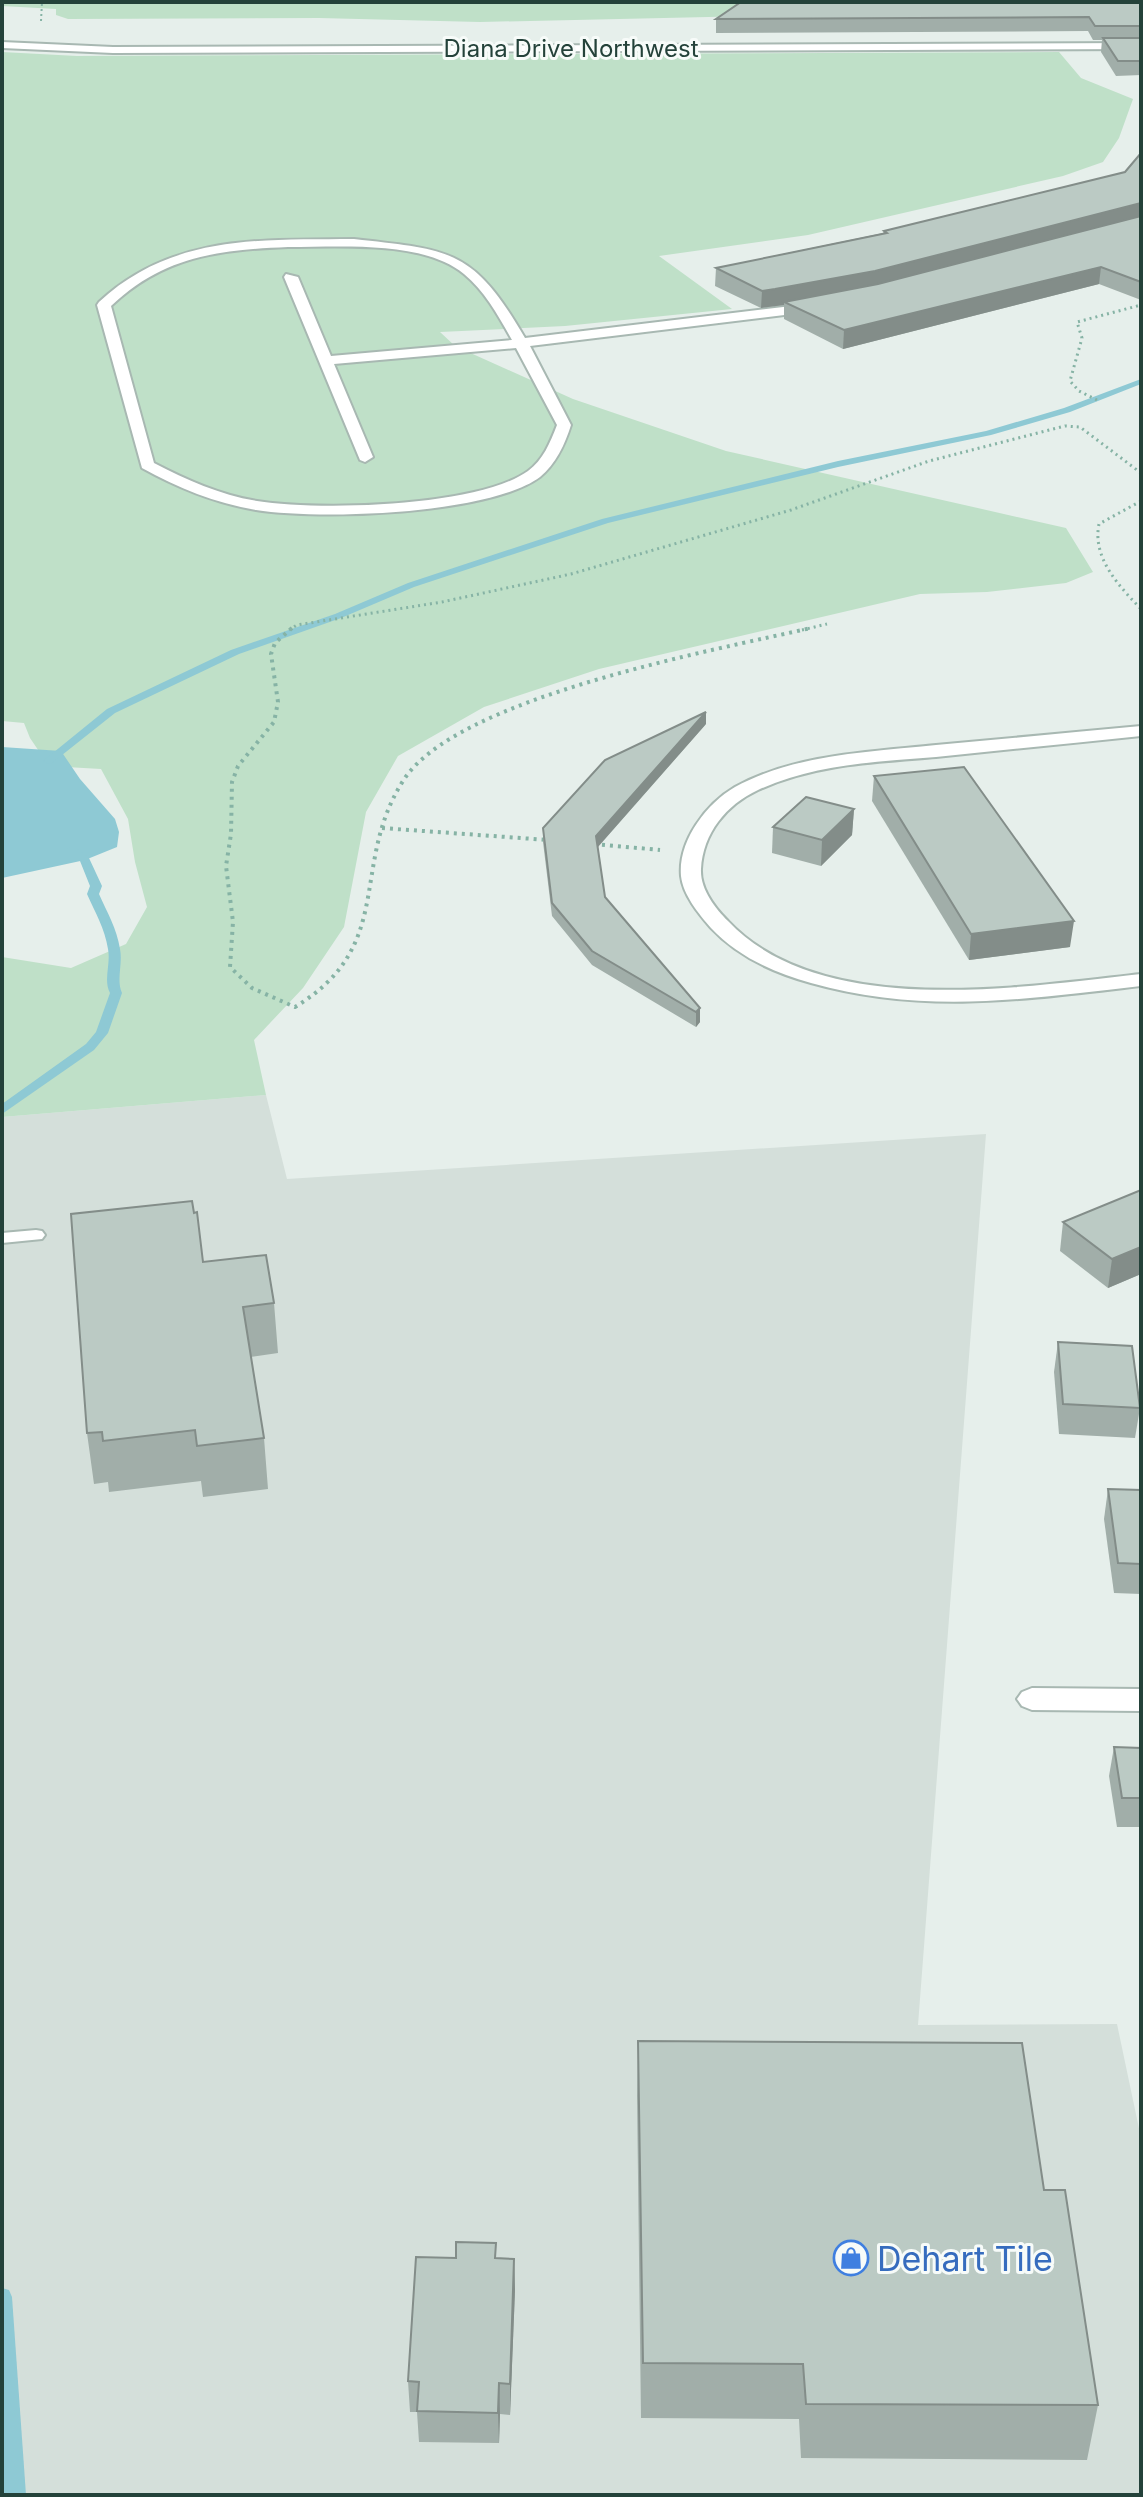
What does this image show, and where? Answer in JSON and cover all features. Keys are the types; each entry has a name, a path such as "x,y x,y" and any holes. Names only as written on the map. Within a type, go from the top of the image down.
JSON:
{"street":[{"name":"Diana Drive Northwest","path":"2,45 113,50 1141,46"},
{"path":"354,243 403,248 458,263 488,292 522,343 564,425 554,453 531,477 480,495 416,505 284,510 209,495 170,480 147,465 104,305 121,284 156,266 208,252 263,244 354,243"},
{"path":"291,277 365,457"},
{"path":"324,361 522,343 825,305"},
{"path":"1141,731 837,761 798,771 750,787 721,807 704,826 692,853 690,875 701,902 722,928 751,951 788,969 835,985 890,996 957,999 1141,980"},
{"path":"1032,1699 1141,1700"}],"lane":[{"path":"2,1238 36,1235"}],"path":[{"path":"1097,400 1079,391 1070,381 1082,338 1077,322 1141,305"},
{"path":"827,624 587,684 487,718 441,743 410,769 382,828 376,842 368,907 360,934 347,962 333,980 295,1007 284,1005 244,982 232,971 228,958 234,929 226,870 231,835 231,788 244,758 274,724 278,713 271,654 284,631 297,625 442,602 571,574 791,510 929,461 1065,426 1080,427 1141,473"},
{"path":"1141,501 1099,524 1096,533 1107,566 1141,609"},
{"path":"382,828 551,840"},
{"path":"580,842 692,853"}],"shaded area":[{"path":"266,1095 287,1179 986,1134 918,2025 1117,2024 1141,2138 1141,2495 2,2495 2,1117"}],"green space":[{"path":"2,2 787,2 798,15 480,22 319,18 68,19 56,15 56,9 2,6"},
{"path":"2,52 77,56 1059,52 1081,78 1133,99 1119,138 1103,162 1063,176 808,235 659,256 732,309 565,326 440,332 455,346 573,399 726,451 1066,528 1093,572 1066,583 987,592 920,594 599,669 484,707 398,756 366,812 344,927 303,988 254,1040 266,1095 2,1117 2,957 71,968 126,944 147,907 128,819 101,769 49,766 24,723 2,721"}],"water":[{"path":"2,747 61,751 80,779 115,819 119,832 117,847 85,860 2,878"}],"building":[{"path":"741,2 1141,2 1141,26 1095,26 1089,17 716,19"},
{"path":"1103,38 1141,38 1141,61 1118,61"},
{"path":"1141,153 1141,203 875,271 762,291 716,268 887,233 884,231 1125,172"},
{"path":"1141,216 1141,282 1101,267 844,330 784,302 878,284"},
{"path":"706,712 596,836 605,897 700,1008 696,1012 592,951 552,903 543,828 605,760"},
{"path":"964,767 1074,921 971,934 874,776"},
{"path":"806,797 854,809 822,840 773,827"},
{"path":"1141,1190 1141,1247 1112,1259 1063,1222"},
{"path":"192,1201 194,1213 197,1212 203,1262 266,1255 274,1303 243,1307 264,1438 197,1446 195,1430 103,1441 102,1432 87,1433 71,1214"},
{"path":"1058,1342 1132,1346 1140,1408 1063,1404"},
{"path":"1108,1489 1141,1490 1141,1564 1118,1563"},
{"path":"1114,1747 1141,1748 1141,1798 1122,1798"},
{"path":"638,2041 1022,2043 1044,2190 1065,2190 1098,2405 806,2404 803,2364 643,2363"},
{"path":"456,2242 496,2243 495,2258 514,2259 510,2384 499,2383 498,2413 417,2411 419,2382 408,2381 416,2257 456,2258"}],"waterway":[{"path":"48,761 111,711 235,652 338,616 411,585 605,521 838,464 988,433 1067,410 1141,381"},
{"path":"2,1110 90,1047 102,1033 116,993 112,985 116,961 114,949 93,894 96,886 85,860 73,849"},
{"path":"2,2297 15,2495"}],"place":[{"name":"Dehart Tile","path":"851,2258"}]}
